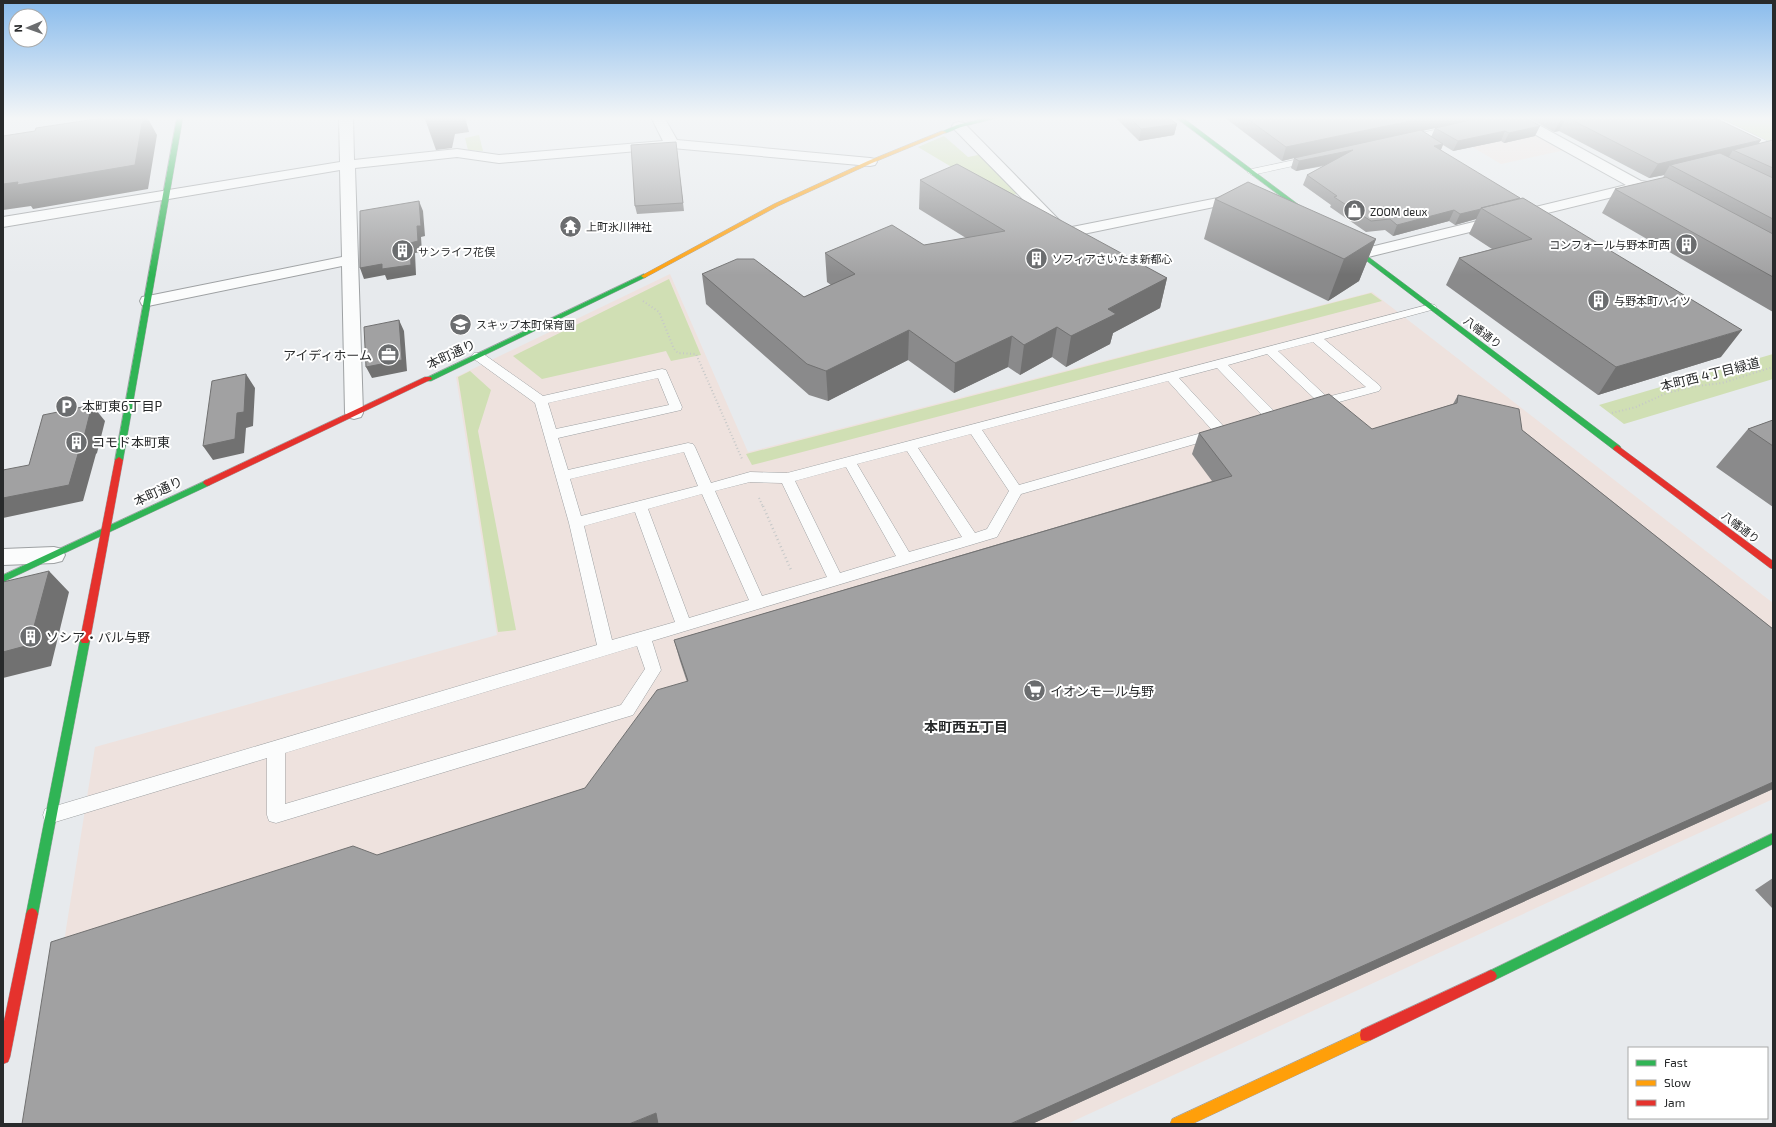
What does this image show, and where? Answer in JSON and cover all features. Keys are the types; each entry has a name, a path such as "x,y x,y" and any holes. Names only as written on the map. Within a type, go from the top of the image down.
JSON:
{"main road":[{"path":"4,1043 52,815 148,301 170,170"},
{"name":"本町通り","path":"3,579 622,288 776,205 853,170"},
{"path":"1249,170 1318,222"},
{"name":"八幡通り","path":"1337,236 1773,566"},
{"path":"1192,1121 1773,838"}],"street":[{"path":"3,222 315,170"},
{"path":"348,170 354,413"},
{"path":"1007,170 1064,232 1276,190"},
{"path":"1617,170 1647,184 1660,197"},
{"path":"1360,254 1647,184"},
{"path":"148,301 350,260"},
{"path":"3,557 54,555"}],"lane":[{"path":"1252,172 1263,170"},
{"path":"1526,202 1539,210"},
{"path":"576,523 750,477 787,478 1431,307"},
{"path":"1302,409 1375,388 1316,338"},
{"path":"1270,350 1325,402"},
{"path":"478,356 541,401 576,523 606,649"},
{"path":"1219,363 1272,417"},
{"path":"541,401 662,373 676,407 550,435"},
{"path":"1170,376 1221,432"},
{"path":"1258,422 1287,413"},
{"path":"974,428 1016,491"},
{"path":"52,815 992,533 1016,491 1236,428"},
{"path":"910,445 970,539"},
{"path":"562,476 688,447 758,603"},
{"path":"849,461 905,559"},
{"path":"787,478 836,580"},
{"path":"640,506 684,626"},
{"path":"276,748 276,815 627,710 653,670 643,638"}],"path":[{"path":"622,288 659,312 674,349 678,353 696,354 800,591"},
{"name":"本町西 4丁目緑道","path":"1611,414 1636,407 1667,393 1697,386 1722,383 1773,367"}],"shaded area":[{"name":"イオンモール与野","path":"670,274 748,452 1372,292 1773,603 1773,799 1067,1124 35,1124 95,747 497,635 456,377"}],"green space":[{"path":"956,170 998,170 1021,193 1002,197"},
{"path":"669,279 701,355 671,361 666,351 542,379 513,356"},
{"path":"1371,293 1382,301 752,465 746,454"},
{"path":"1773,354 1773,379 1624,424 1599,405"},
{"path":"470,371 491,390 478,431 516,630 498,632 458,377"}],"building":[{"path":"3,170 108,170 17,185 18,182 3,184"},
{"path":"633,170 679,170 683,203 635,206"},
{"path":"944,170 967,170 1167,278 1108,309 1116,314 1071,336 1057,327 1024,345 1012,336 955,363 909,330 826,371 807,364 702,274 737,259 754,259 804,297 855,274 825,253 892,225 924,245 1005,231 920,180"},
{"path":"1317,170 1473,170 1520,198 1460,214 1454,210 1397,225 1390,219 1371,221 1334,197 1337,196 1307,175"},
{"path":"1679,170 1755,170 1773,178 1773,219"},
{"path":"1666,177 1773,234 1773,277 1615,189"},
{"path":"1248,182 1376,239 1344,259 1215,199"},
{"path":"1523,198 1742,330 1616,367 1459,258 1532,239 1481,208"},
{"path":"419,201 421,226 417,226 418,241 410,243 411,265 382,269 382,264 360,268 360,211"},
{"path":"399,320 402,360 366,367 364,327"},
{"path":"246,374 244,412 237,413 235,439 203,446 212,381"},
{"name":"イオンモール与野","path":"1329,394 1372,429 1457,403 1458,395 1519,409 1522,430 1773,629 1773,782 1010,1124 658,1124 656,1113 629,1124 22,1124 51,942 353,846 377,855 585,788 657,690 688,681 674,640 1232,476 1199,433"},
{"path":"92,405 69,485 3,498 3,470 29,465 43,415"},
{"path":"1773,420 1773,446 1748,429"},
{"path":"49,571 29,645 3,652 3,582"}],"traffic: fast":[{"path":"119,460 171,170"},
{"path":"1248,170 1313,218"},
{"path":"1344,241 1617,448"},
{"path":"428,379 644,276"},
{"path":"3,579 207,483"},
{"path":"32,914 85,640"},
{"path":"1491,976 1773,838"}],"traffic: slow":[{"path":"644,276 776,205 853,170"},
{"path":"1177,1124 1366,1035"}],"traffic: jam":[{"path":"207,483 428,379"},
{"path":"1617,448 1773,566"},
{"path":"85,640 119,460"},
{"path":"3,1057 32,914"},
{"path":"1366,1035 1491,976"}],"place":[{"name":"ZOOM deux","path":"1355,211"},
{"name":"上町氷川神社","path":"570,226"},
{"name":"コンフォール与野本町西","path":"1686,244"},
{"name":"サンライフ花俣","path":"402,251"},
{"name":"ソフィアさいたま新都心","path":"1036,258"},
{"name":"与野本町ハイツ","path":"1599,300"},
{"name":"スキップ本町保育園","path":"461,324"},
{"name":"アイディホーム","path":"388,355"},
{"name":"本町東6丁目P","path":"67,406"},
{"name":"コモド本町東","path":"77,442"},
{"name":"ソシア・パル与野","path":"31,637"},
{"name":"イオンモール与野","path":"1034,691"}],"district":[{"name":"本町西五丁目","path":"966,726"}]}
